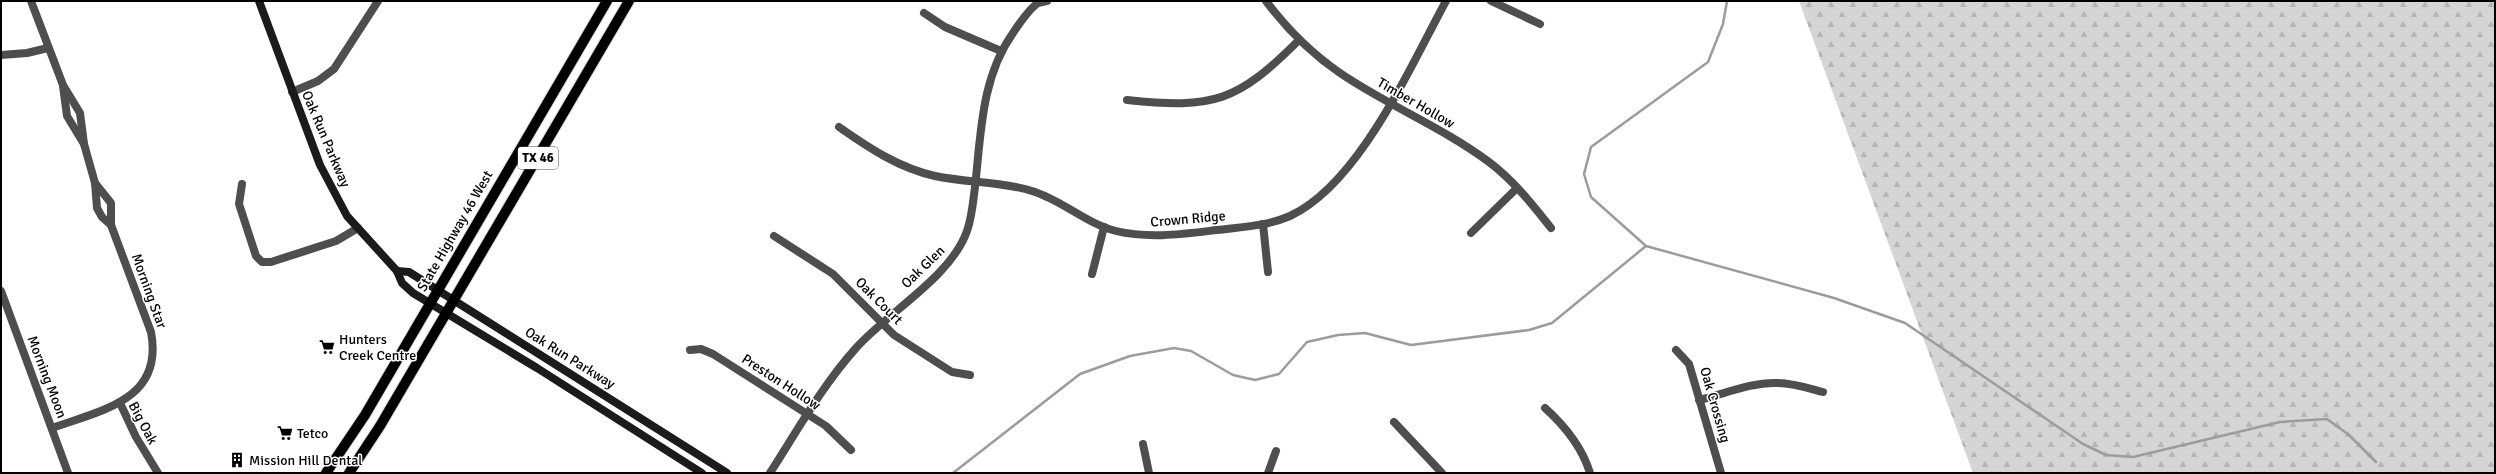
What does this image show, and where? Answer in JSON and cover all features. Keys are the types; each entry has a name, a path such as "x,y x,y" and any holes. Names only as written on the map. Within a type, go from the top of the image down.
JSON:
{"main road":[{"name":"State Highway 46 West","path":"326,473 365,415 607,1"},
{"name":"TX 46","path":"349,473 380,426 629,1"}],"street":[{"name":"Morning Star","path":"31,1 63,85 80,113 84,144 95,183 97,208 102,217 111,225"},
{"name":"Oak Run Parkway","path":"259,1 292,92 326,178 340,205 358,228 397,271 402,283 413,293 430,304 537,368 702,473"},
{"path":"292,92 318,81 334,69 378,1"},
{"name":"Oak Glen","path":"770,473 807,414 843,363 881,323 934,277 959,250 971,217 987,92 1001,51 1018,25 1038,2 1047,1"},
{"name":"Timber Hollow","path":"1266,1 1299,40 1340,73 1478,154 1517,188 1551,228"},
{"name":"Crown Ridge","path":"839,127 893,161 915,171 1033,191 1104,227 1124,232 1155,236 1262,224 1289,216 1307,207 1337,182 1391,103 1446,1"},
{"path":"1491,1 1540,24"},
{"path":"924,13 945,27 1001,51"},
{"path":"1127,100 1189,104 1230,95 1257,79 1299,40"},
{"path":"1,56 27,53 48,48"},
{"name":"Morning Star","path":"63,85 67,116 84,144"},
{"name":"Morning Star","path":"95,183 111,203 111,225 151,332 153,344 152,360 148,374 138,390 120,403"},
{"path":"242,184 239,204 256,256 262,262 271,262 336,241 358,228"},
{"path":"1471,232 1517,188"},
{"path":"1262,224 1268,272"},
{"path":"1092,274 1104,227"},
{"name":"Oak Court","path":"774,236 833,274 894,335 946,368 958,374 970,375"},
{"name":"Oak Run Parkway","path":"397,271 409,272 453,301 572,373 727,473"},
{"name":"Morning Moon","path":"1,291 68,473"},
{"name":"Preston Hollow","path":"690,350 701,349 713,354 834,432 851,450"},
{"name":"Oak Crossing","path":"1676,350 1689,364 1721,473"},
{"path":"1699,400 1761,384 1776,383 1798,385 1823,392"},
{"name":"Big Oak","path":"52,428 120,403 139,443 158,473"},
{"path":"1545,408 1558,420 1576,443 1590,473"},
{"path":"1394,422 1442,473"},
{"path":"1143,444 1149,473"},
{"path":"1268,473 1276,451"}],"green space":[{"path":"1799,1 2495,1 2495,473 1973,473"}],"waterway":[{"path":"1727,1 1723,24 1708,62 1591,147 1584,174 1591,197 1646,246 1834,298 1905,323 2083,444 2106,455 2133,457 2280,422 2327,419 2349,435 2376,462"},
{"path":"953,473 1080,374 1130,356 1174,348 1191,351 1233,375 1255,380 1279,374 1307,342 1338,335 1365,333 1411,345 1529,330 1552,323 1646,246"}],"place":[{"name":"Hunters Creek Centre","path":"327,347"},
{"name":"Tetco","path":"285,433"},
{"name":"Mission Hill Dental","path":"237,460"}]}
